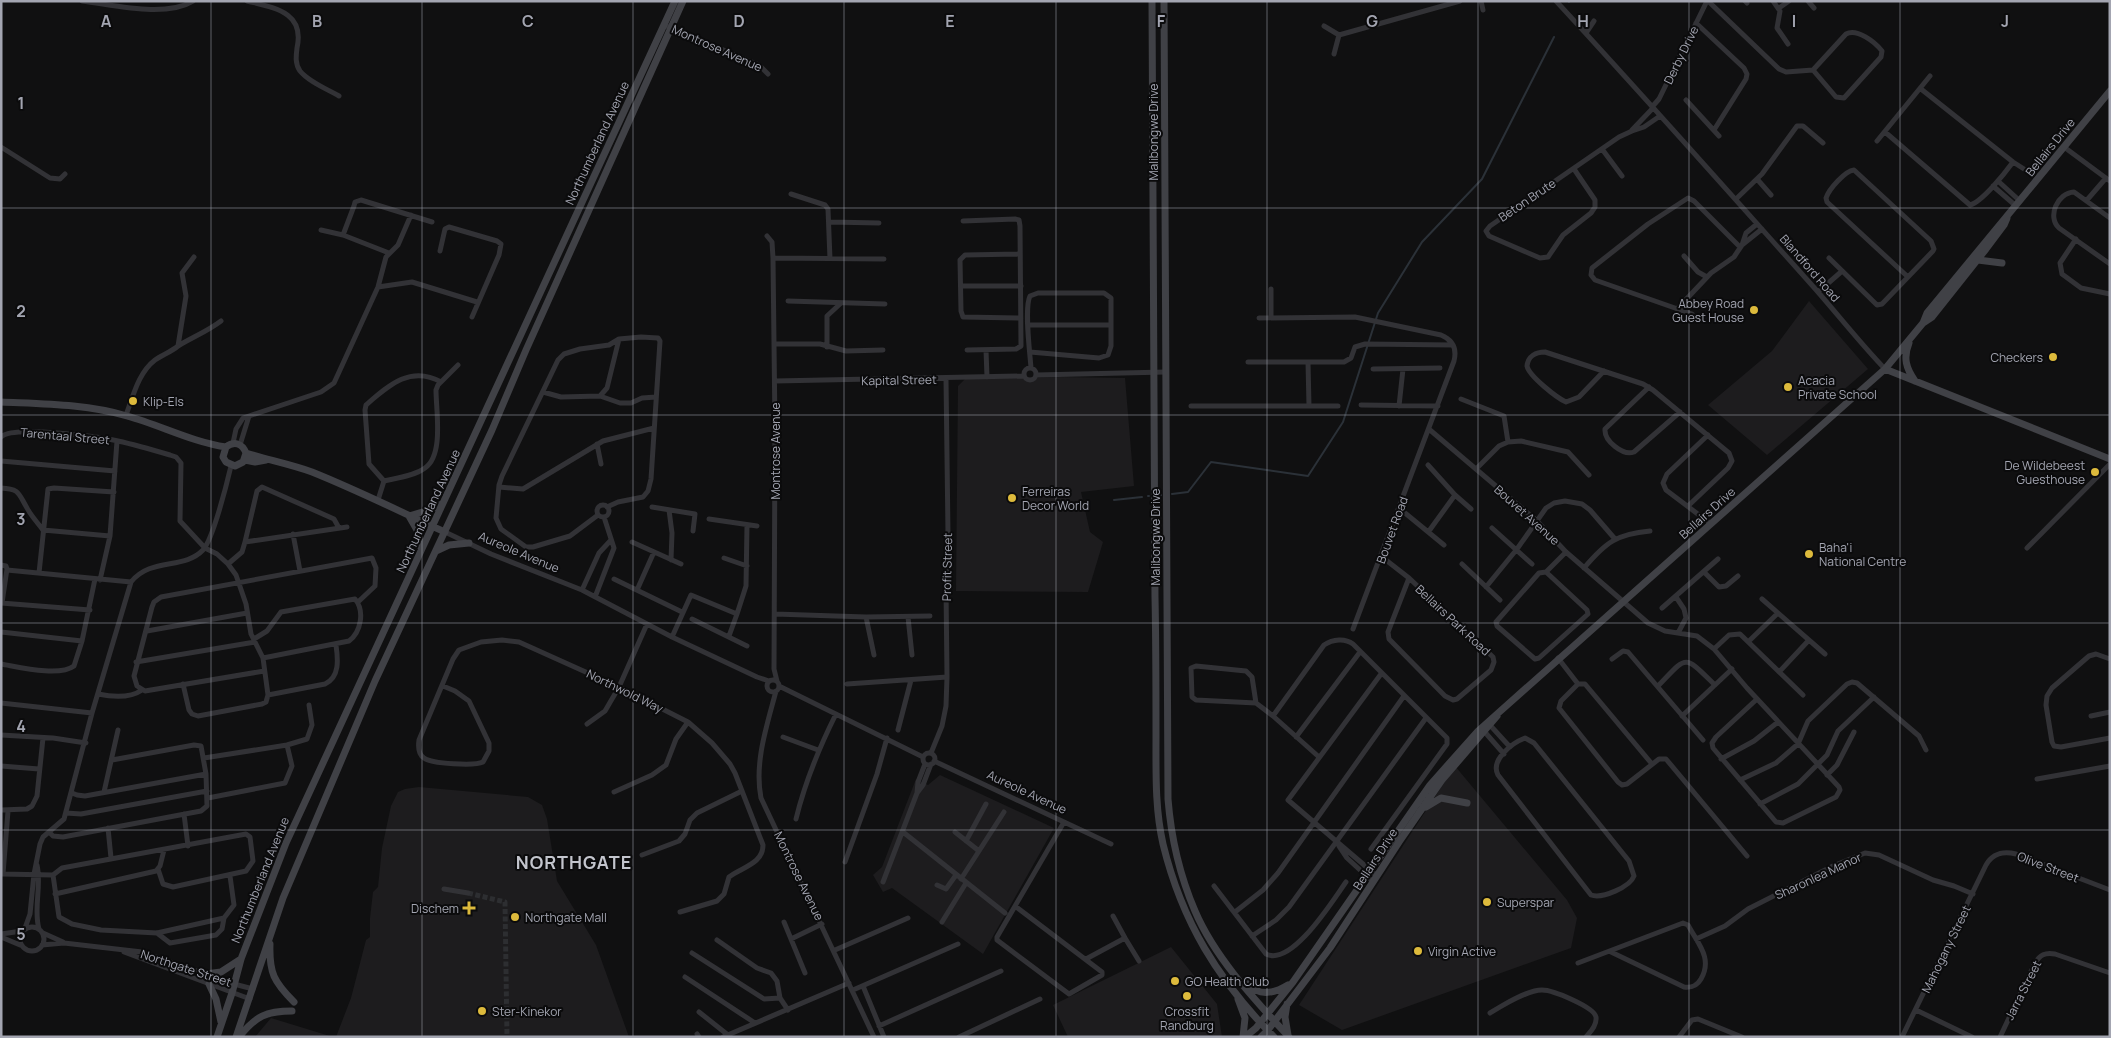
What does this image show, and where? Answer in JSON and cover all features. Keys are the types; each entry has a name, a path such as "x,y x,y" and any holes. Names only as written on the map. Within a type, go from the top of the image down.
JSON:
{"main road":[{"name":"Northumberland Avenue","path":"237,1037 270,933 371,690 445,532 668,26 675,1"},
{"name":"Northumberland Avenue","path":"217,1037 241,959 286,843 431,526 668,26 684,1"},
{"name":"Malibongwe Drive","path":"1152,1 1156,774 1159,819 1167,858 1183,908 1199,940 1228,983 1274,1037"},
{"name":"Malibongwe Drive","path":"1164,1 1169,809 1178,861 1195,911 1223,960 1267,1014 1289,1037"},
{"name":"Bellairs Drive","path":"1923,323 1927,313 1981,245 2007,218 2110,91"},
{"name":"Bellairs Drive","path":"1244,1037 1261,1022 1293,982 1430,785 1499,713 1558,658 1624,602 1885,369 1923,323 1932,317 1978,260 2004,225 2007,218"},
{"path":"1978,260 2002,263"},
{"path":"1912,336 1906,352 1906,361 1908,371 1915,381"},
{"name":"Blandford Road","path":"1885,369 2110,460"},
{"path":"1,402 66,404 126,415 205,443 223,454 226,462 231,466 238,466 245,457 233,445 205,443"},
{"path":"223,454 233,445"},
{"name":"Aureole Avenue","path":"245,457 284,462 312,472 378,500 445,532"},
{"path":"421,549 418,530 409,516 426,512 442,504"},
{"path":"436,552 449,545 469,543"},
{"name":"Bellairs Drive","path":"1261,1037 1330,948 1421,810 1448,772 1483,730"},
{"path":"1421,810 1441,798 1467,803"},
{"path":"270,933 270,970 280,988 294,1002"},
{"path":"206,974 221,972 241,959"},
{"path":"1223,960 1257,992 1275,992 1293,982"},
{"path":"1228,983 1243,1010 1244,1037"},
{"path":"208,984 216,999 221,1025"},
{"path":"1287,1004 1285,1018 1289,1037"},
{"path":"237,1037 258,1017 278,1011 292,1011"}],"street":[{"path":"82,1 162,10 179,8 193,1"},
{"path":"247,1 280,11 295,21 299,31 296,59 299,70 316,83 339,96"},
{"path":"1324,26 1339,35 1460,1"},
{"path":"1481,1 1483,10"},
{"name":"Blandford Road","path":"1556,1 1736,199 1885,369"},
{"path":"1708,1 1779,69 1786,72 1813,70 1846,34 1851,32 1856,32 1882,51 1881,57 1844,98 1836,97 1813,70"},
{"name":"Derby Drive","path":"1652,107 1659,99 1708,1"},
{"path":"1774,1 1781,14 1777,28 1788,44"},
{"path":"1779,8 1789,1"},
{"path":"1808,1 1814,8"},
{"path":"1586,33 1594,21"},
{"path":"1696,23 1744,68 1747,74 1746,79 1714,130"},
{"name":"Montrose Avenue","path":"668,26 759,65 768,74"},
{"path":"1334,54 1339,35"},
{"path":"1877,141 1930,76"},
{"path":"1921,89 2024,169"},
{"path":"1686,100 1719,136"},
{"name":"Beton Brute","path":"1632,131 1652,107"},
{"name":"Beton Brute","path":"1574,169 1595,200 1595,207 1591,213 1559,239 1548,256 1540,258 1488,236 1486,231 1490,226 1602,149 1632,131 1644,128 1660,116"},
{"path":"1736,199 1757,179 1797,126 1803,126 1823,143"},
{"path":"1885,132 1968,205 1975,203 1994,186 2013,162"},
{"path":"1,147 50,178 60,179 65,174"},
{"path":"2064,147 2108,179 2087,200"},
{"path":"1602,149 1622,176"},
{"path":"1830,258 1877,305 1882,304 1908,277 1933,251 1934,244 1856,171 1850,170 1828,193 1827,202 1908,277"},
{"path":"1757,179 1771,195"},
{"path":"1998,181 2018,204"},
{"path":"1994,186 2018,204"},
{"path":"2110,218 2077,193 2070,192 2062,198 2052,217 2055,224 2110,264"},
{"path":"791,194 825,205 830,213 830,259"},
{"path":"1692,314 1595,280 1591,275 1592,268 1648,224 1688,198 1694,200 1741,246"},
{"path":"344,235 354,206 358,201 365,200 432,222"},
{"path":"233,445 239,424 243,418 321,392 334,384 378,287 384,263 389,253 398,245 411,216"},
{"path":"963,221 1018,220 1020,223 1021,347 1016,349 967,350"},
{"path":"830,222 878,222"},
{"path":"1677,309 1696,291 1707,277 1734,257 1746,233 1757,224"},
{"path":"440,251 445,229 449,226 497,241 501,244 499,254 472,316"},
{"path":"1741,246 1762,229"},
{"path":"321,230 344,235 389,253"},
{"name":"Montrose Avenue","path":"767,236 772,242 773,258 775,614 771,708 759,768 761,798 874,1037"},
{"path":"2076,239 2060,263 2062,274 2081,288 2110,294"},
{"path":"1020,254 963,256 960,260 960,311 963,317 1021,318"},
{"path":"178,346 186,296 182,273 194,256"},
{"path":"1684,256 1698,272 1707,277"},
{"path":"773,258 884,259"},
{"path":"1818,292 1842,272"},
{"path":"378,287 412,282 477,302"},
{"path":"960,286 1021,286"},
{"path":"1271,289 1271,317"},
{"path":"1030,354 1106,357 1110,351 1111,325 1111,301 1107,294 1042,292 1034,294 1029,299 1030,368"},
{"path":"788,302 885,304"},
{"path":"827,347 827,316 840,304"},
{"path":"1259,318 1355,317 1441,335 1453,345"},
{"path":"126,415 146,369 178,346 212,328 221,321"},
{"path":"1028,325 1111,325"},
{"path":"658,338 660,341 651,479 646,495 640,499 618,502 608,507 599,506 596,510 598,515 570,536 533,547 526,547 501,529 496,518 502,476 558,360 564,354 580,349 609,345 619,339 658,338"},
{"path":"600,396 607,388 619,339"},
{"path":"774,344 811,343 846,352 883,350"},
{"path":"1248,362 1344,362 1351,358 1356,347 1365,344 1453,345"},
{"name":"Bouvet Road","path":"1353,629 1430,430 1454,361 1455,351 1453,345"},
{"path":"986,350 986,377"},
{"path":"1604,371 1578,397 1566,402 1531,374 1527,366 1532,356 1545,352 1604,371 1648,387 1729,453 1731,465 1688,506"},
{"path":"1308,362 1309,406"},
{"path":"384,481 418,472 432,461 437,448 436,390 441,382 458,365"},
{"path":"1030,368 1025,370 1024,376 1030,380 1036,375 1166,372"},
{"path":"1030,368 1035,371 1036,375"},
{"path":"1373,369 1440,368"},
{"path":"1399,406 1403,369"},
{"path":"384,481 369,464 366,405 399,380 415,374 433,377 441,382"},
{"name":"Kapital Street","path":"775,381 1024,376"},
{"name":"Profit Street","path":"931,753 942,726 946,706 948,677 946,379"},
{"path":"1648,387 1605,429 1608,439 1623,452 1627,454 1634,452 1680,412"},
{"path":"543,392 562,397 600,396 620,403 631,403 642,398 656,397"},
{"path":"1461,399 1504,416 1508,442"},
{"path":"1360,404 1438,406"},
{"path":"1191,406 1338,406"},
{"path":"499,488 522,489 603,441 654,428"},
{"name":"Bouvet Avenue","path":"1430,430 1537,521 1584,568 1656,628 1697,636 1714,649 1757,699 1840,788 1836,797 1783,823 1776,822 1760,804"},
{"name":"Tarentaal Street","path":"1,437 11,432 76,435 117,441 170,455 179,460 182,466 180,521 205,548"},
{"path":"1708,436 1663,480 1666,490 1711,524"},
{"path":"1,664 46,670 70,669 77,660 110,536 117,441"},
{"path":"1476,469 1495,449 1508,442 1529,442 1565,451 1578,461 1589,475"},
{"path":"597,444 601,464"},
{"path":"1,461 115,471"},
{"path":"2027,548 2110,464"},
{"path":"1428,465 1455,496 1471,509"},
{"path":"1,936 32,951 42,945 41,931 34,909 40,844 49,832 61,823 66,813 86,743 92,713 131,582 144,570 184,560 205,548 222,501 231,466"},
{"path":"378,500 384,481"},
{"path":"228,564 242,552 257,491 262,487 334,519 339,528"},
{"path":"1,488 11,488 18,492 43,530 110,536"},
{"path":"39,573 47,492 50,488 114,492"},
{"path":"1429,531 1455,496"},
{"path":"1486,587 1517,549 1546,508 1554,503 1577,502 1590,510 1616,539"},
{"path":"604,517 609,512 608,507"},
{"path":"652,507 695,514 692,531"},
{"path":"1400,508 1444,545"},
{"path":"670,510 672,533 671,560"},
{"path":"598,515 604,517"},
{"path":"595,597 614,548 604,517"},
{"path":"709,519 758,526"},
{"path":"729,636 746,586 747,525"},
{"path":"245,542 347,527"},
{"path":"1492,528 1532,564"},
{"name":"Aureole Avenue","path":"445,532 582,590 672,637 887,738 923,757"},
{"path":"1584,568 1599,552 1616,539 1626,534 1650,532"},
{"path":"293,534 300,571"},
{"path":"582,590 599,553 611,540"},
{"path":"632,542 681,564"},
{"path":"183,684 189,710 198,716 262,704 266,702 268,695 263,658 251,634 236,575 217,554 205,548"},
{"path":"637,590 654,552"},
{"path":"1546,572 1587,610 1588,614 1535,660 1497,626 1496,622 1539,574 1546,572 1566,552"},
{"name":"Bellairs Park Road","path":"1382,557 1409,578 1491,654 1494,665 1491,670 1457,699 1454,700 1445,696 1389,639 1388,632 1409,578"},
{"path":"142,690 135,682 134,671 154,602 162,597 372,558 376,568 375,586 358,602"},
{"path":"724,558 747,566"},
{"path":"1662,608 1718,559"},
{"path":"594,564 606,570"},
{"path":"1462,564 1500,600"},
{"path":"1,565 6,566 7,570 2,603 90,610"},
{"path":"7,570 131,582"},
{"path":"1704,572 1719,588 1726,586 1738,576"},
{"path":"614,579 682,612"},
{"path":"672,637 691,595 738,614"},
{"path":"1676,597 1686,613 1686,618 1678,633"},
{"path":"136,662 255,640 268,631 280,612 355,599 358,602"},
{"path":"1762,599 1825,654"},
{"path":"263,658 345,643 354,637 361,622 358,602"},
{"path":"146,630 247,613"},
{"path":"1749,641 1778,613"},
{"path":"775,614 866,617 930,616"},
{"path":"866,617 874,655"},
{"path":"908,617 912,655"},
{"path":"692,618 747,646"},
{"path":"588,724 602,715 619,687 647,624"},
{"path":"1,632 82,641"},
{"path":"1714,649 1723,639 1736,633 1740,634 1802,695"},
{"name":"Northwold Way","path":"443,686 453,659 459,650 482,642 502,640 519,642 619,687 688,722 712,743 730,764 763,844 763,851 757,860 729,877 722,897 704,906 680,912"},
{"path":"1273,716 1324,645 1329,642 1346,640 1447,738 1447,744 1370,849"},
{"path":"1779,672 1809,640"},
{"path":"268,695 325,684 330,681 338,663 336,645"},
{"path":"1612,659 1621,652 1627,651 1703,740"},
{"path":"1296,737 1360,652"},
{"path":"2110,659 2096,654 2089,656 2052,688 2046,701 2054,746 2061,747 2110,738"},
{"path":"1558,658 1578,684"},
{"path":"1658,686 1679,664 1686,661 1694,664 1715,685"},
{"path":"1256,703 1252,677 1246,671 1196,666 1191,668 1191,693 1196,700 1256,703 1319,757"},
{"path":"1682,716 1732,670"},
{"path":"98,694 111,697 127,696 142,690 264,671"},
{"path":"1375,879 1288,800 1381,674"},
{"path":"847,684 948,677"},
{"path":"898,730 911,680"},
{"path":"1740,780 1776,763 1798,744 1808,721 1847,684 1855,682 1919,736 1926,750"},
{"path":"1652,764 1585,684 1578,684 1561,701 1559,708 1618,782 1622,785 1627,784 1662,758 1668,761 1747,856"},
{"path":"443,686 455,690 469,701 487,738 489,751 483,762 473,765 426,759 420,752 418,746 422,731 443,686"},
{"path":"1235,912 1263,890 1404,696"},
{"path":"1757,699 1712,743 1713,748 1721,759 1760,804 1798,784 1818,766 1827,755 1838,731 1874,697"},
{"path":"1,703 92,713"},
{"path":"204,758 287,745 306,739 312,725 309,705"},
{"path":"2091,716 2110,712"},
{"path":"796,819 801,798 818,750 836,714"},
{"path":"1252,936 1264,929 1290,907 1426,718"},
{"path":"614,792 652,775 666,765 676,739 688,722"},
{"path":"1721,759 1754,741 1778,722"},
{"path":"1489,724 1510,747"},
{"path":"104,792 118,730"},
{"path":"1483,730 1504,754"},
{"path":"1826,775 1837,765 1854,732"},
{"path":"1,735 86,743"},
{"path":"783,737 818,750"},
{"path":"1,810 27,809 32,806 37,796 43,738"},
{"path":"846,862 877,774 887,738"},
{"path":"1525,738 1534,742 1629,862 1633,871 1632,881 1602,896 1591,895 1498,775 1495,766 1504,754 1510,747 1525,738"},
{"path":"49,832 54,836 60,837 206,809 208,798 202,748 194,745 112,760"},
{"path":"208,798 285,783 292,766 287,745"},
{"path":"883,882 917,793 923,785 934,756 931,753 925,754 923,757 930,763"},
{"name":"Aureole Avenue","path":"930,763 1111,844"},
{"path":"1,766 39,769"},
{"path":"2037,779 2110,766"},
{"path":"72,793 80,796 206,774"},
{"path":"66,813 81,814 207,791"},
{"path":"642,855 679,841 685,834 690,820 697,813 742,791"},
{"path":"966,841 986,804"},
{"path":"8,811 4,829 2,874 54,876"},
{"path":"942,922 979,851 1004,812"},
{"path":"184,814 188,846"},
{"path":"1015,906 1086,959 1102,972 1102,975 1069,994 997,940 1015,906 1064,822"},
{"path":"108,828 111,858"},
{"path":"903,832 1005,913"},
{"path":"955,832 979,851"},
{"path":"164,850 158,869 163,884 173,887 246,871 253,861 250,837 246,834 62,868 54,876 59,917 72,924 101,930 157,933 224,918"},
{"name":"Olive Street","path":"1988,860 1998,853 2009,852 2110,890"},
{"name":"Sharonlea Manor","path":"1696,939 1725,926 1748,909 1790,887 1833,866 1865,854 1879,855 1933,880 1973,894"},
{"name":"Mahogany Street","path":"1902,1037 1988,860"},
{"path":"55,894 149,873 158,869"},
{"path":"937,885 946,889 956,875"},
{"path":"157,933 166,942 170,943 216,935 222,929 224,918 234,905 230,876"},
{"path":"1214,886 1266,954 1273,956 1282,954 1310,931 1346,882"},
{"path":"444,888 468,893"},
{"path":"21,945 19,939 34,909"},
{"path":"1113,916 1139,961"},
{"path":"834,950 908,918"},
{"path":"784,922 804,973"},
{"path":"1578,963 1683,923 1688,925 1705,956 1707,964 1700,981 1690,988 1684,987 1611,952"},
{"path":"791,939 822,924"},
{"path":"1,936 33,926 41,931"},
{"name":"Northgate Street","path":"41,931 64,942"},
{"path":"1086,959 1125,938"},
{"path":"717,940 757,968 771,973 777,980 780,998 788,1010"},
{"name":"Northgate Street","path":"42,945 64,942 149,954 253,989"},
{"path":"853,990 958,944"},
{"name":"Northgate Street","path":"120,950 250,999"},
{"path":"692,953 764,1000 780,998"},
{"name":"Jarra Street","path":"2000,1037 2035,963 2044,953 2054,954 2110,973"},
{"path":"879,1026 1001,971"},
{"path":"685,977 755,1023"},
{"path":"699,1012 725,1036 849,983"},
{"path":"863,986 884,1037"},
{"path":"1490,1013 1534,992 1545,990 1588,1007 1594,1012 1595,1025 1586,1037"},
{"path":"959,1037 1040,999"},
{"path":"1916,1010 1972,1037"},
{"path":"1679,1037 1692,1020 1698,1018 1742,1037"}],"shaded area":[{"name":"Acacia Private School","path":"1809,301 1868,369 1767,455 1708,405 1772,351"},
{"path":"1125,378 1134,486 1081,492 1090,532 1103,542 1088,592 956,591 958,386 965,379"},
{"path":"1455,766 1567,900 1577,918 1571,948 1342,1030 1299,1005"},
{"path":"940,775 1054,828 983,954 892,888 883,892 873,875 882,867 916,779 928,785"},
{"name":"Northgate Mall","path":"419,787 528,797 542,805 547,819 557,881 596,945 629,1037 336,1037 351,998 366,940 370,937 373,892 378,887 382,848 391,806 398,792"},
{"path":"1171,947 1217,1004 1222,1037 1068,1037 1053,1005"},
{"path":"271,1018 333,1037 255,1037"}],"waterway":[{"path":"1172,494 1188,492 1211,462 1308,476 1343,422 1378,313 1422,242 1482,179 1554,37"},
{"path":"1114,500 1142,497"}],"tunnel":[{"path":"468,893 505,902 507,1037"}],"place":[{"name":"Abbey Road Guest House","path":"1754,310"},
{"name":"Checkers","path":"2053,357"},
{"name":"Acacia Private School","path":"1788,387"},
{"name":"Klip-Els","path":"133,401"},
{"name":"De Wildebeest Guesthouse","path":"2095,472"},
{"name":"Ferreiras Decor World","path":"1012,498"},
{"name":"Baha'i National Centre","path":"1809,554"},
{"name":"Superspar","path":"1487,902"},
{"name":"Dischem","path":"469,908"},
{"name":"Northgate Mall","path":"515,917"},
{"name":"Virgin Active","path":"1418,951"},
{"name":"GO Health Club","path":"1175,981"},
{"name":"Crossfit Randburg","path":"1187,996"},
{"name":"Ster-Kinekor","path":"482,1011"}],"district":[{"name":"NORTHGATE","path":"574,862"}]}
